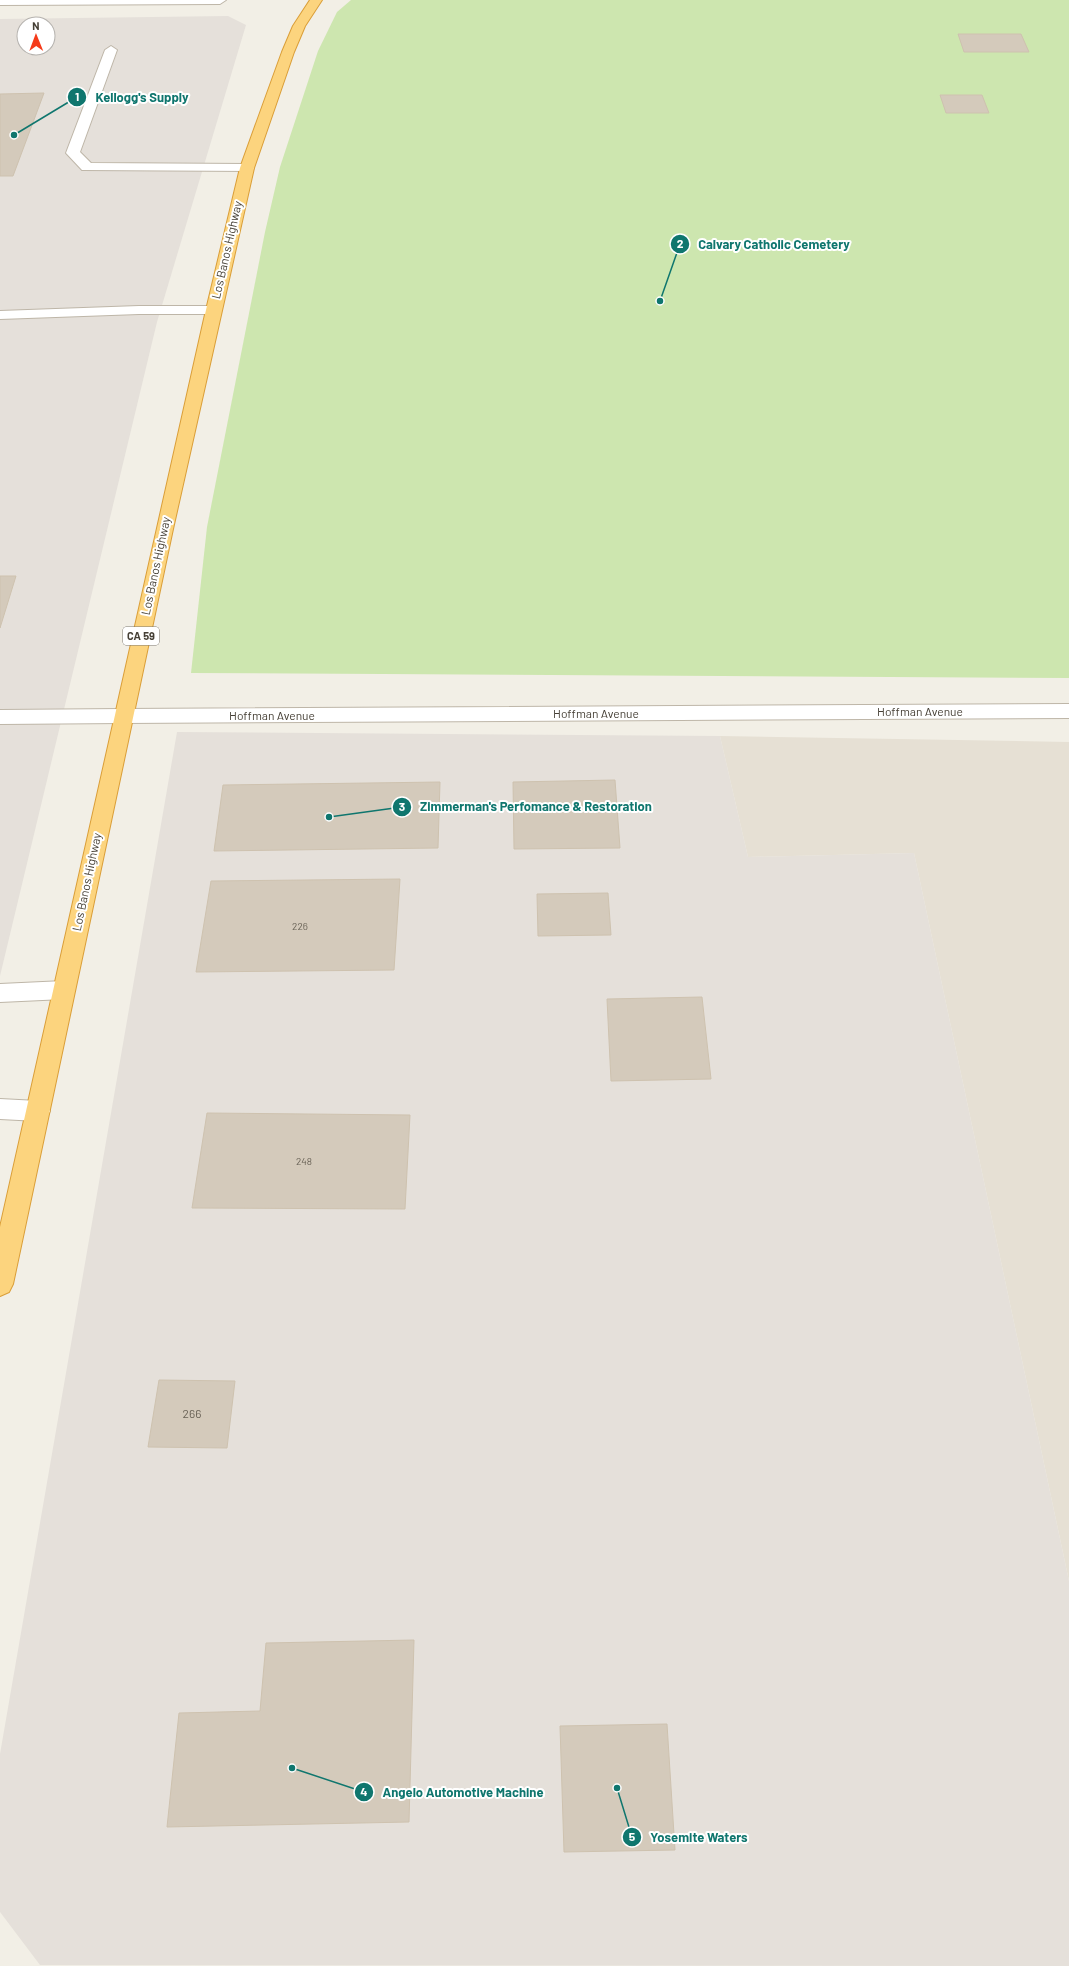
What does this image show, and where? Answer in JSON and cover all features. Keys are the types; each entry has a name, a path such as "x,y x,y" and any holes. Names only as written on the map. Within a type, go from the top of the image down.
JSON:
{"highway":[{"name":"Los Banos Highway","path":"0,1284 123,716 213,310 247,168 288,52 299,26 316,0"}],"street":[{"path":"0,2 220,0"},
{"path":"111,50 73,153 87,167 247,168"},
{"path":"0,314 139,310 213,310"},
{"name":"Hoffman Avenue","path":"0,717 1069,711"},
{"path":"0,993 64,990"},
{"path":"0,1109 38,1111"}],"shaded area":[{"path":"228,16 246,25 157,322 0,976 0,19 16,19 16,56 56,56 56,18"},
{"path":"177,732 720,736 748,857 914,853 1069,1581 1069,1966 40,1965 0,1912 0,1754"},
{"path":"720,736 1069,742 1069,1581 914,853 748,857"}],"green space":[{"path":"351,0 1069,0 1069,678 191,673 207,527 265,232 280,167 318,51 337,12"}],"building":[{"path":"958,34 1021,34 1029,52 964,52"},
{"path":"44,93 13,176 0,176 0,94"},
{"path":"940,95 982,95 989,113 946,113"},
{"path":"0,576 16,576 0,628"},
{"path":"615,780 620,848 514,849 513,782"},
{"path":"440,782 438,848 214,851 223,785"},
{"path":"400,879 394,970 196,972 211,881"},
{"path":"608,893 611,935 538,936 537,894"},
{"path":"702,997 711,1079 611,1081 607,999"},
{"path":"207,1113 410,1115 405,1209 192,1208"},
{"path":"159,1380 235,1381 227,1448 148,1447"},
{"path":"414,1640 409,1822 167,1827 179,1713 260,1711 266,1643"},
{"path":"667,1724 675,1850 564,1852 560,1726"}],"place":[{"name":"Kellogg's Supply","path":"14,135"},
{"name":"Calvary Catholic Cemetery","path":"660,301"},
{"name":"Zimmerman's Perfomance & Restoration","path":"329,817"},
{"name":"Angelo Automotive Machine","path":"292,1768"},
{"name":"Yosemite Waters","path":"617,1788"}]}
